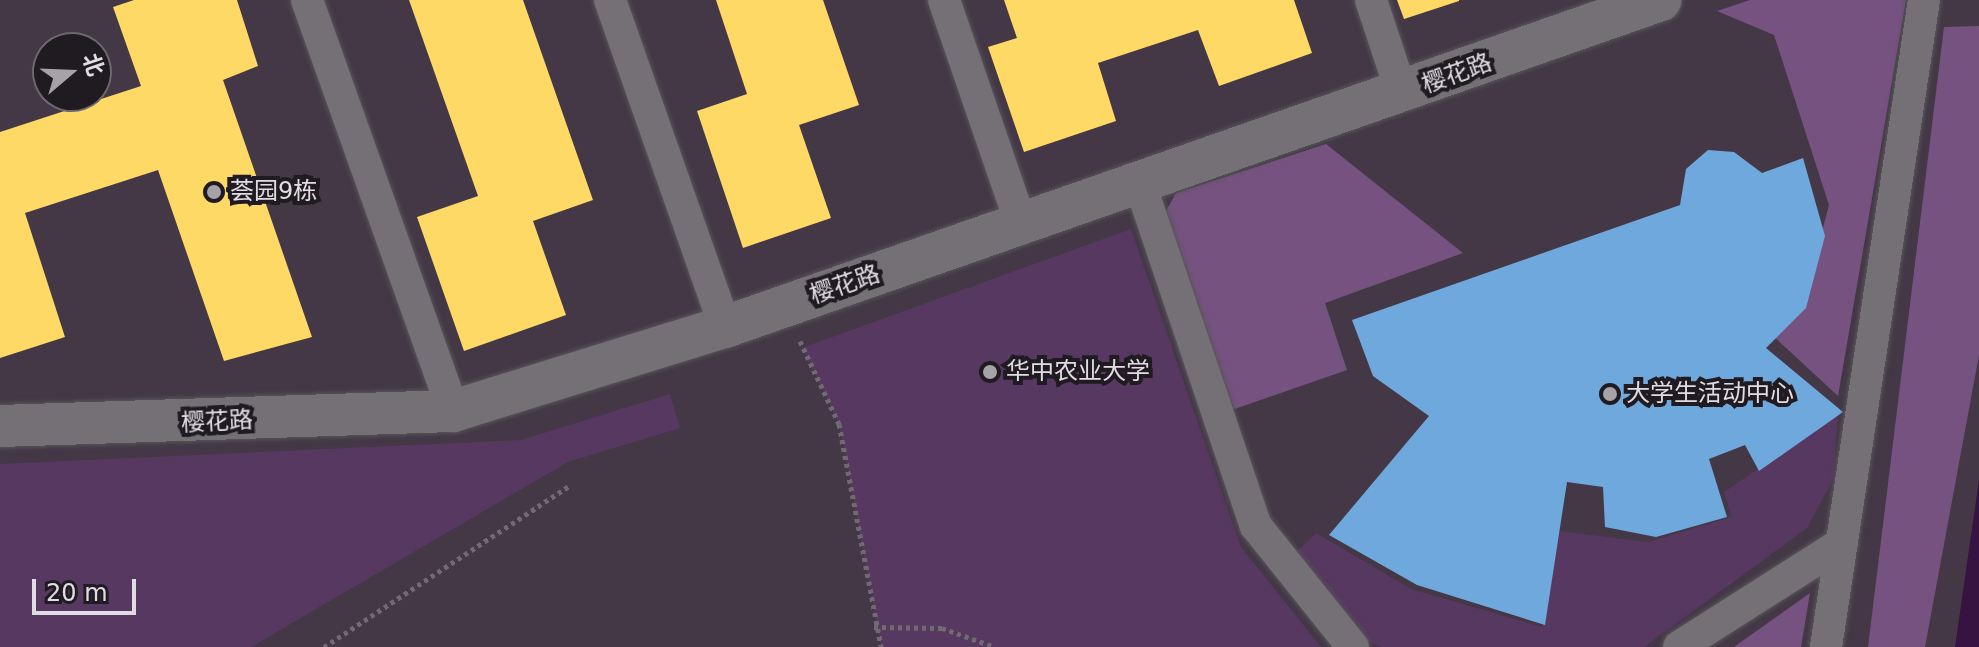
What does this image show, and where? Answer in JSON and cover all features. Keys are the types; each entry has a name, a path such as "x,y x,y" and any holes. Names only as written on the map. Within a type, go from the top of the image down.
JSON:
{"street":[{"path":"307,0 453,411"},
{"path":"610,0 725,327"},
{"path":"944,0 1021,224"},
{"path":"1371,0 1402,94"},
{"name":"樱花路","path":"0,426 453,411 725,327 1402,94 1661,0"},
{"path":"1826,647 1924,0"},
{"path":"1140,184 1256,526 1353,647"},
{"path":"1679,647 1842,543"}],"path":[{"path":"790,304 839,424 874,627 881,647"},
{"path":"324,647 568,487"},
{"path":"874,627 942,628 995,647"}],"shaded area":[{"name":"华中农业大学","path":"0,0 1979,0 1979,647 0,647"},
{"path":"1750,0 1906,0 1838,396 1770,333 1806,292 1829,205 1774,35 1717,11"},
{"path":"1979,26 1979,355 1925,647 1868,647 1944,27"},
{"path":"1326,144 1463,253 1325,303 1347,370 1223,413 1157,227 1176,193"},
{"path":"1131,229 1241,547 1321,647 881,647 839,424 802,348"},
{"path":"670,394 680,428 568,462 251,647 0,647 0,464 521,440"},
{"path":"1838,415 1833,480 1807,528 1644,647 1382,647 1349,634 1290,558 1316,533 1411,589 1542,627 1560,531 1648,542 1732,517 1724,492"},
{"path":"1979,480 1979,647 1955,647"},
{"path":"1810,593 1801,647 1734,647"}],"building: 住宅":[{"name":"荟园9栋","path":"134,0 237,0 258,66 223,80 312,337 224,361 158,170 25,213 65,337 0,358 0,132 61,112 112,112 112,95 141,86 113,7"},
{"path":"409,0 523,0 593,200 533,221 566,315 464,351 417,217 478,196"},
{"path":"716,0 823,0 859,105 799,125 831,218 743,248 697,111 747,94"},
{"path":"1004,0 1294,0 1312,53 1219,86 1198,30 1098,63 1116,121 1024,152 988,47 1017,38"},
{"path":"1397,0 1459,0 1459,1 1404,19"}],"building: 学校":[{"name":"大学生活动中心","path":"1708,150 1734,152 1762,173 1803,158 1825,236 1806,308 1766,348 1843,412 1759,471 1745,445 1709,459 1727,517 1656,537 1605,527 1603,487 1567,482 1545,625 1417,585 1329,535 1429,416 1373,376 1352,320 1680,205 1686,169"}],"place":[{"name":"荟园9栋","path":"214,192"},
{"name":"华中农业大学","path":"990,372"},
{"name":"大学生活动中心","path":"1610,394"}]}
